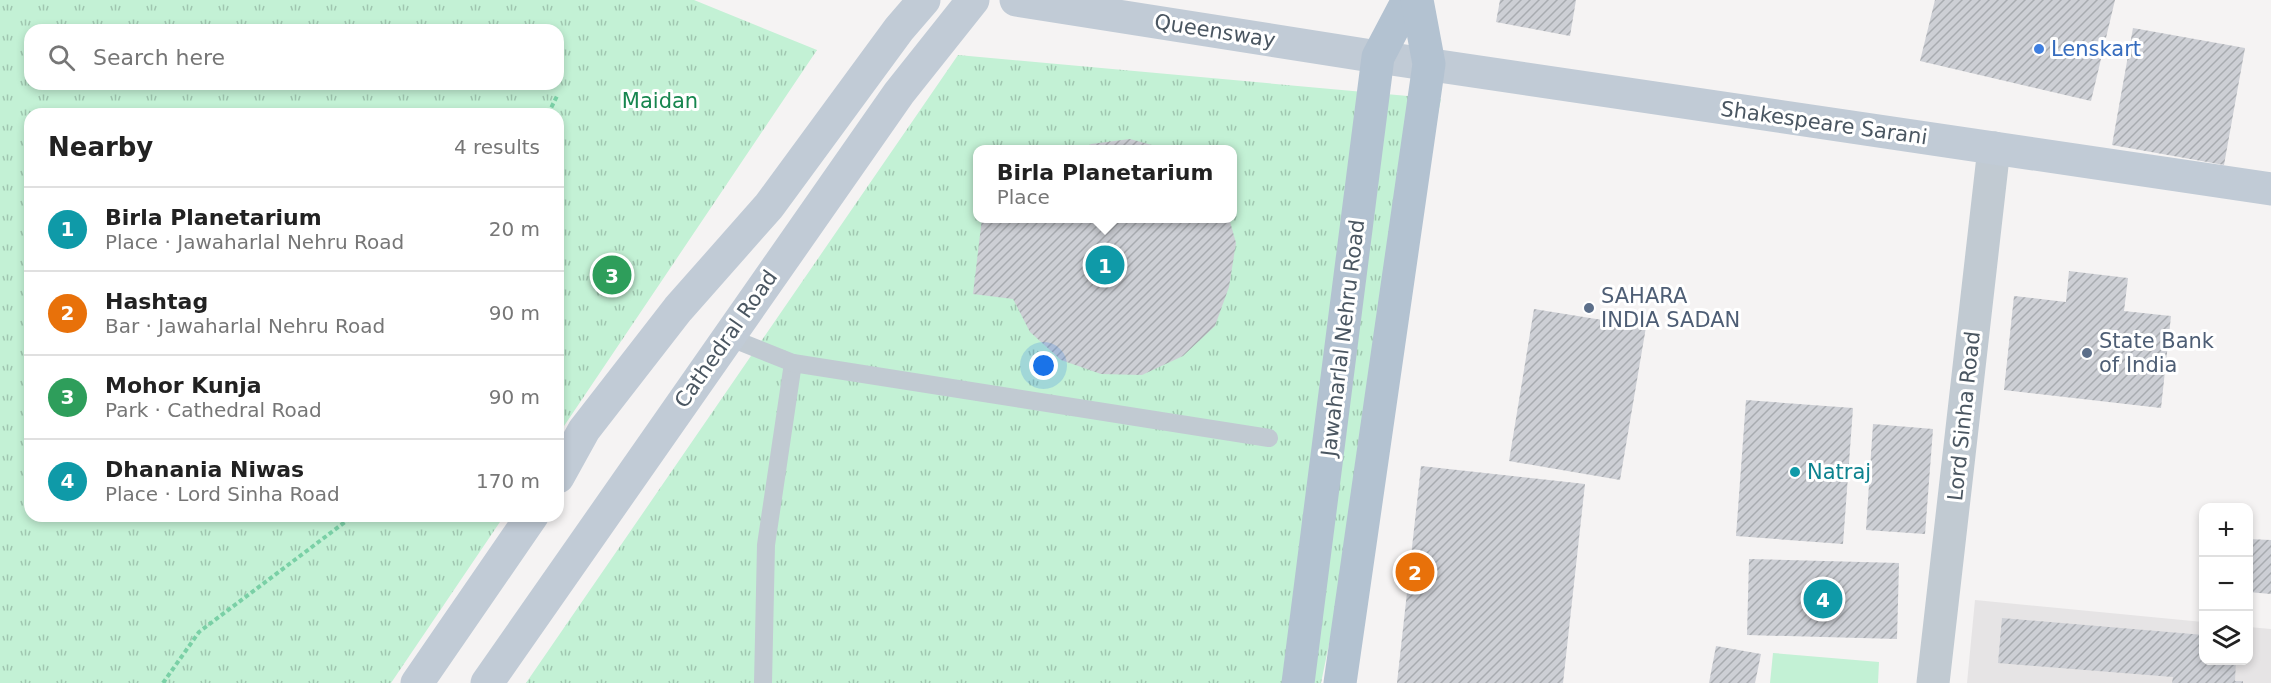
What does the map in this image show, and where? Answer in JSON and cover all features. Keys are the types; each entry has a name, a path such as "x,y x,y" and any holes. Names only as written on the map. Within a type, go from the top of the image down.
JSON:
{"main road":[{"path":"564,466 584,430 678,309 770,206 899,29 924,0"},
{"name":"Cathedral Road","path":"487,683 899,93 973,0"},
{"name":"Queensway","path":"1016,0 1378,57"},
{"name":"Jawaharlal Nehru Road","path":"1298,683 1378,57 1408,0"},
{"path":"1340,683 1429,64 1417,0"},
{"name":"Shakespeare Sarani","path":"1378,57 2271,189"},
{"path":"417,683 528,522"}],"street":[{"name":"Lord Sinha Road","path":"1933,683 1994,148"}],"lane":[{"path":"728,337 793,363 1269,438"},
{"path":"763,683 767,535 793,363"}],"path":[{"path":"551,108 558,94"},
{"path":"163,683 199,632 345,522"}],"shaded area":[{"path":"1975,600 2199,622 2199,665 2253,665 2253,627 2271,629 2271,683 1967,683"}],"green space":[{"name":"Maidan","path":"0,0 694,0 817,50 564,426 564,108 24,108 24,522 500,522 391,683 0,683"},
{"path":"958,55 1441,99 1321,683 526,683"},
{"path":"1773,653 1879,662 1878,683 1770,683"}],"building":[{"path":"1500,0 1576,0 1570,36 1496,22"},
{"path":"1935,0 2115,0 2091,101 1920,61"},
{"path":"2133,28 2245,48 2224,165 2112,145"},
{"path":"1130,139 1152,145 1089,145"},
{"path":"981,223 1230,223 1236,243 1229,287 1215,326 1183,356 1142,375 1101,374 1061,360 1030,332 1013,299 973,294"},
{"name":"State Bank of India","path":"2069,271 2128,278 2124,311 2171,316 2161,408 2004,390 2014,296 2066,302"},
{"path":"1534,309 1646,327 1620,480 1509,461"},
{"name":"Natraj","path":"1746,400 1853,408 1843,544 1736,536"},
{"path":"1873,424 1933,429 1925,534 1866,530"},
{"path":"1421,466 1585,484 1563,683 1397,683"},
{"path":"2253,539 2271,540 2271,594 2253,592"},
{"path":"1749,559 1899,563 1897,639 1747,635"},
{"path":"2002,618 2199,635 2199,665 2236,665 2235,681 2243,681 2243,683 2172,683 2173,677 1998,663"},
{"path":"1716,646 1761,654 1755,683 1709,683"}],"place":[{"name":"Lenskart","path":"2039,49"},
{"name":"Birla Planetarium","path":"1105,265"},
{"name":"Mohor Kunja","path":"612,275"},
{"name":"SAHARA INDIA SADAN","path":"1589,308"},
{"name":"State Bank of India","path":"2087,353"},
{"name":"Natraj","path":"1795,472"},
{"name":"Hashtag","path":"1415,572"},
{"name":"Dhanania Niwas","path":"1823,599"}]}
